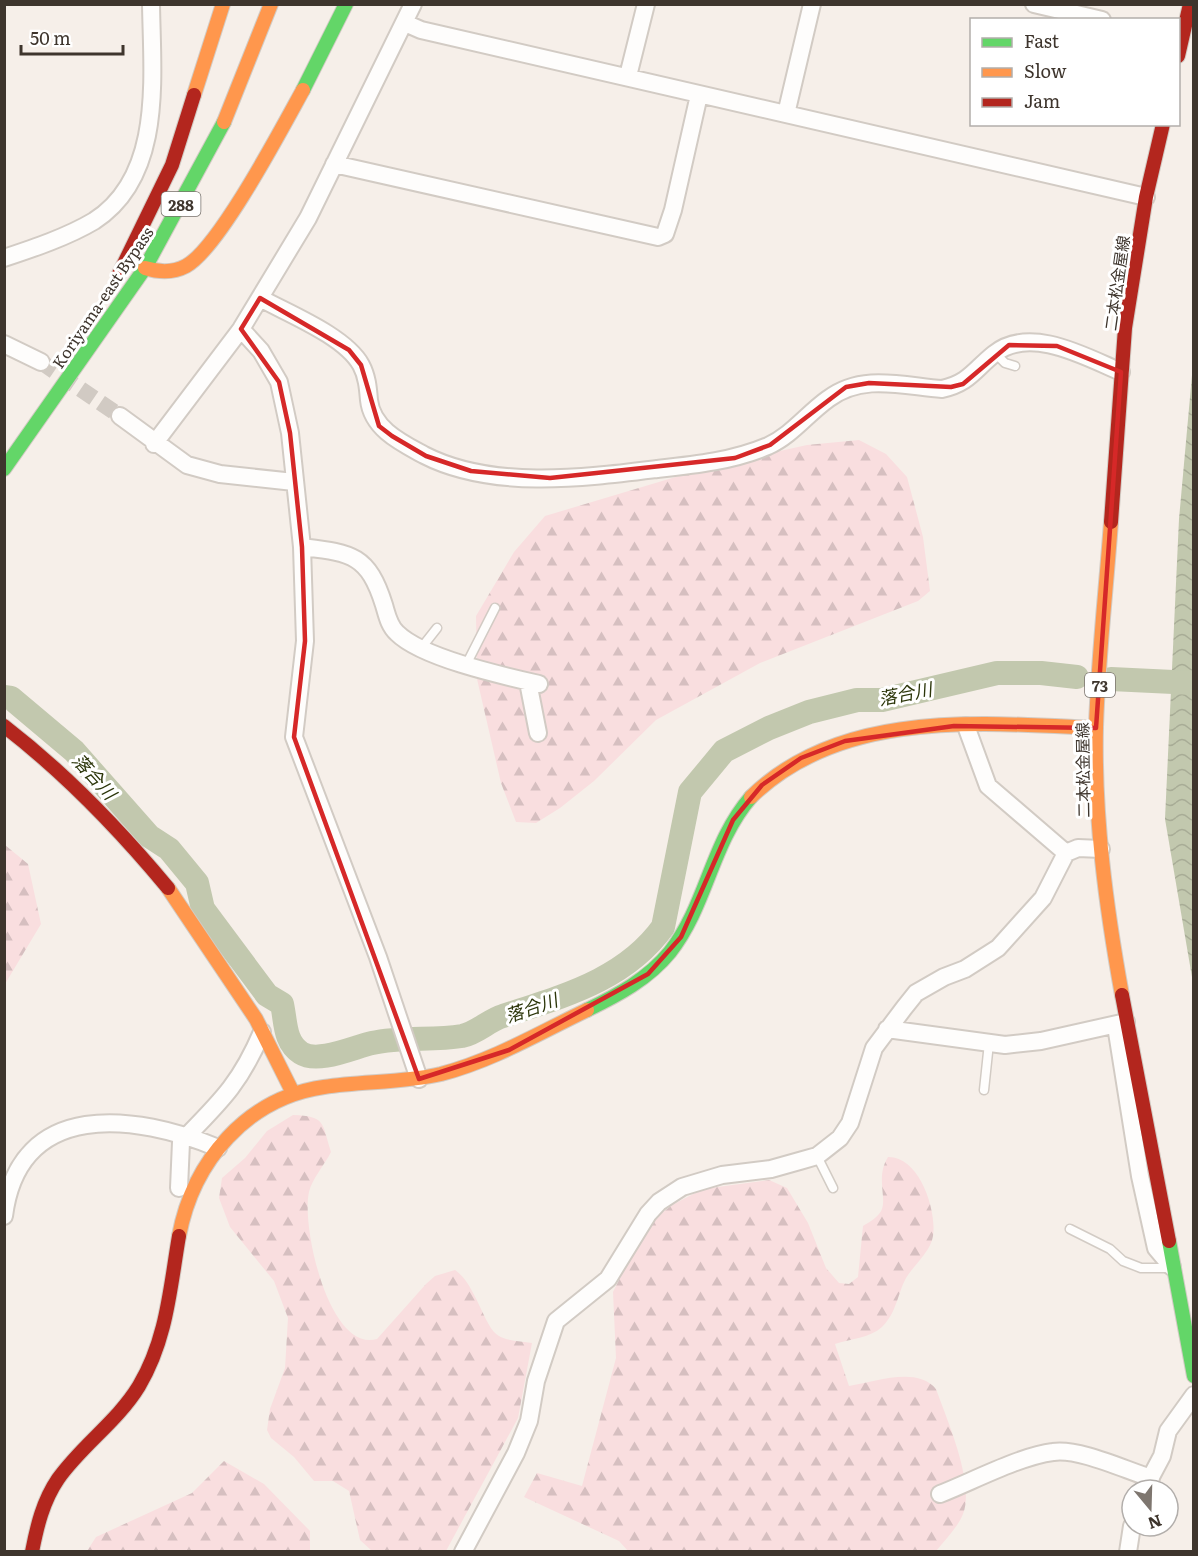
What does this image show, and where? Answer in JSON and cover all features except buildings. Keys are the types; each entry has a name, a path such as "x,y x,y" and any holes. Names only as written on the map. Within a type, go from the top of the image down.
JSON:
{"main road":[{"path":"70,373 172,165 223,4"},
{"name":"Koriyama-east Bypass","path":"4,469 62,388 70,373 97,340 145,268 219,130 271,4"},
{"path":"145,268 163,272 178,270 192,262 212,241 301,95 346,4"},
{"path":"1181,37 1190,4"},
{"name":"二本松金屋線","path":"1121,1023 1101,849 1096,728 1125,328 1146,197 1163,126"},
{"path":"4,726 44,758 132,845 178,900 238,989 293,1093"},
{"path":"32,1551 42,1511 58,1480 120,1412 152,1361 171,1302 185,1207 218,1148 250,1116 293,1093 326,1085 419,1079 466,1067 508,1050 618,994 648,974 669,954 681,937 697,908 714,858 733,820 762,785 781,770 822,748 845,741 894,732 966,726 1096,728"},
{"path":"1173,1268 1194,1376"}],"street":[{"path":"4,258 94,221 128,187 140,166 148,128 151,4"},
{"path":"154,444 241,329 308,219 413,4"},
{"path":"628,76 646,4"},
{"path":"786,114 812,4"},
{"path":"1034,4 1093,18"},
{"path":"405,23 421,30 1146,197"},
{"path":"334,164 658,237 665,234 673,210 699,95"},
{"path":"260,298 349,350 361,365 369,402 379,426 392,436 447,465 491,474 550,478 591,477 735,458 770,445 803,423 827,399 846,387 869,383 942,389 963,384 995,353 1009,345 1058,346 1121,372"},
{"path":"241,329 261,351 279,382 290,433 302,547 305,641 294,737 378,957 419,1079"},
{"path":"4,344 41,362"},
{"path":"120,416 154,444 187,465 220,474 294,482"},
{"path":"302,547 341,552 362,563 377,582 391,626 398,635 466,665 534,683 538,733"},
{"path":"966,726 988,786 1066,853"},
{"path":"463,1551 516,1453 529,1421 536,1381 556,1321 608,1279 648,1214 659,1202 682,1187 702,1180 771,1168 817,1156 840,1138 849,1123 874,1048 916,993 944,977 965,969 998,948 1043,898 1066,853 1078,848 1101,849"},
{"path":"887,1029 1005,1045 1041,1041 1121,1023 1140,1176 1156,1248 1173,1268"},
{"path":"179,1188 180,1149 188,1136 230,1092 241,1076 262,1032"},
{"path":"4,1216 8,1194 19,1170 40,1145 63,1130 84,1124 111,1122 188,1136 218,1148"},
{"path":"1151,1478 1162,1456 1168,1431 1194,1395"},
{"path":"940,1494 1034,1456 1054,1451 1073,1453 1133,1478"}],"lane":[{"path":"995,353 1005,363 1015,366"},
{"path":"466,665 495,608"},
{"path":"422,647 437,628"},
{"path":"984,1090 989,1043"},
{"path":"817,1156 833,1188"},
{"path":"1070,1229 1110,1249 1123,1261 1141,1268 1173,1268"}],"highlighted area":[{"path":"260,298 349,350 361,365 379,426 392,436 426,456 471,471 550,478 735,458 770,445 846,387 869,383 951,387 963,384 1009,345 1057,346 1121,372 1096,728 954,726 845,741 801,758 762,785 733,820 681,937 648,974 509,1050 419,1079 294,737 305,641 302,547 290,433 279,382 241,329"}],"green space":[{"path":"859,440 886,454 907,477 923,537 930,591 918,601 760,663 656,720 594,781 560,808 536,823 516,822 501,783 477,679 476,616 514,552 545,516 709,467 807,445"},
{"path":"5,845 28,864 41,924 5,984"},
{"path":"293,1115 312,1117 321,1123 331,1152 311,1187 308,1209 314,1257 322,1284 332,1308 345,1327 360,1338 377,1339 435,1276 455,1270 469,1285 489,1324 499,1336 532,1343 518,1418 446,1551 372,1551 360,1540 349,1491 333,1481 314,1481 294,1457 271,1438 267,1430 270,1409 285,1368 288,1318 274,1281 230,1227 219,1198 222,1178 245,1158 267,1131"},
{"path":"888,1157 899,1159 909,1165 924,1186 932,1213 932,1242 906,1278 894,1309 882,1327 866,1336 835,1344 849,1386 895,1377 907,1377 928,1382 936,1389 963,1469 966,1501 958,1524 936,1551 628,1551 619,1541 524,1497 537,1473 582,1486 616,1358 613,1292 646,1226 672,1205 703,1189 769,1180 787,1188 808,1223 826,1268 839,1283 849,1284 858,1277 863,1226 876,1218 882,1209 882,1174"},
{"path":"224,1461 264,1484 310,1531 310,1551 87,1551 96,1537 192,1493"}],"water":[{"path":"1193,364 1194,983 1165,819 1179,519"}],"waterway":[{"name":"落合川","path":"4,697 11,698 74,751 149,836 169,849 197,883 203,909 267,995 282,1004 291,1043 301,1053 317,1057 383,1041 462,1036 498,1018 591,984 630,960 648,945 663,927 690,792 724,751 769,728 809,712 857,700 882,700 997,673 1041,673 1077,677"},
{"name":"落合川","path":"1111,679 1194,683"}],"tunnel":[{"path":"41,362 120,416"}],"traffic: fast":[{"path":"303,90 346,4"},
{"path":"4,469 145,268 224,122"},
{"path":"587,1010 642,978 670,952 693,914 727,834 751,797"},
{"path":"1169,1241 1194,1376"}],"traffic: slow":[{"path":"194,95 223,4"},
{"path":"224,122 271,4"},
{"path":"145,268 160,271 176,270 186,266 200,255 249,186 303,90"},
{"path":"1111,522 1098,676 1096,761 1102,862 1122,995"},
{"path":"751,797 787,769 827,748 869,735 960,724 1096,728"},
{"path":"168,888 256,1019 293,1093"},
{"path":"179,1236 186,1209 211,1159 248,1119 271,1104 296,1093 324,1087 441,1074 516,1045 587,1010"}],"traffic: jam":[{"path":"1180,47 1190,4"},
{"path":"118,276 172,165 194,95"},
{"path":"1111,522 1125,328 1146,197 1163,126"},
{"path":"4,726 90,802 168,888"},
{"path":"1122,995 1169,1241"},
{"path":"32,1552 41,1514 58,1479 130,1399 148,1368 162,1332 179,1236"}]}
